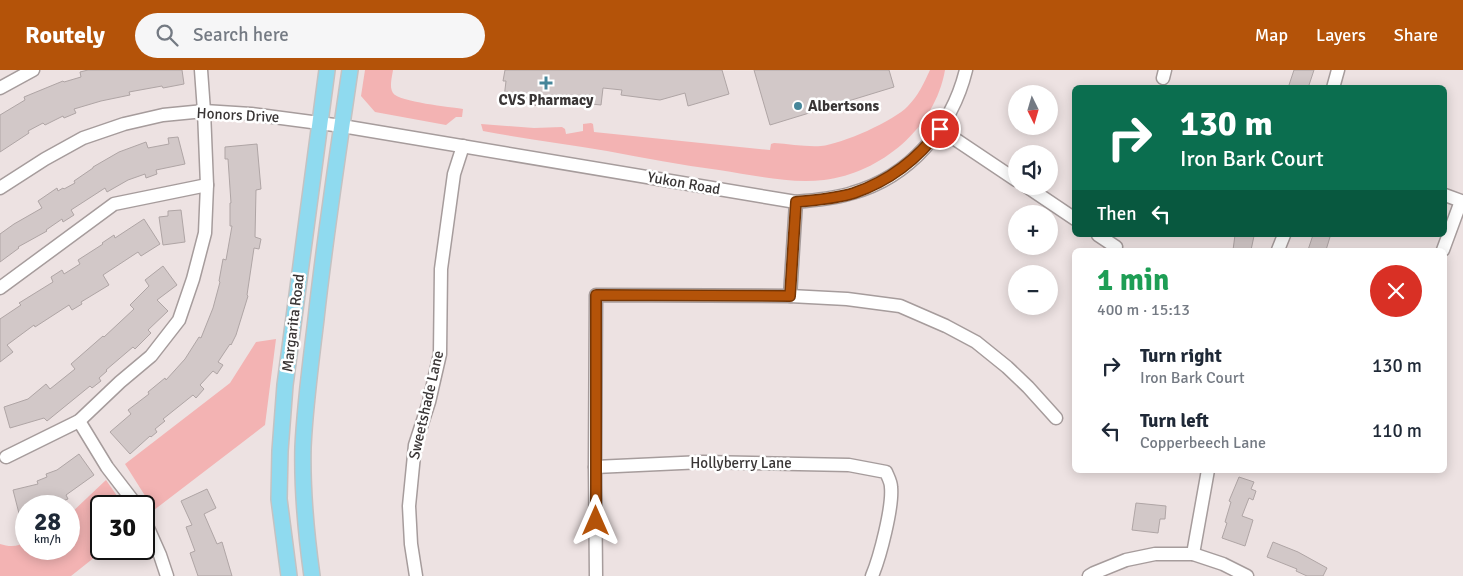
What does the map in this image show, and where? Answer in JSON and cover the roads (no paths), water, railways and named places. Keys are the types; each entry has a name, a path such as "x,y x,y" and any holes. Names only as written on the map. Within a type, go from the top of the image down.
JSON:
{"main road":[{"name":"Margarita Road","path":"289,576 279,499 280,451 285,385 327,70"},
{"name":"Margarita Road","path":"312,576 303,491 304,437 319,293 350,70"}],"street":[{"path":"0,88 33,70"},
{"path":"6,457 78,421 120,382 152,356 179,320 193,279 205,232 207,185 201,70"},
{"name":"Yukon Road","path":"342,126 796,202 853,193 878,184 918,156 940,129 952,110 966,70"},
{"path":"1334,85 1338,70"},
{"name":"Honors Drive","path":"0,188 45,159 83,138 124,124 163,115 204,111 251,114 342,126"},
{"path":"940,129 1008,175"},
{"name":"Sweetshade Lane","path":"416,576 410,544 409,506 415,445 429,402 440,354 441,269 454,174 463,146"},
{"path":"0,288 114,204 207,185"},
{"path":"1039,195 1072,218"},
{"path":"1444,248 1461,201 1447,196"},
{"path":"790,296 796,202"},
{"path":"1101,237 1116,247"},
{"path":"596,576 596,295 790,296 847,299 900,306 946,326 976,342 1028,387 1056,418"},
{"path":"78,421 107,467 129,495"},
{"name":"Hollyberry Lane","path":"595,466 703,462 839,464 886,472 892,486 891,500 878,562 872,576"},
{"path":"1193,554 1207,473"},
{"path":"155,544 167,576"},
{"path":"1089,576 1126,560 1155,554 1193,554 1223,564 1247,576"}],"place":[{"name":"CVS Pharmacy","path":"546,83"},
{"name":"Albertsons","path":"798,106"}]}
